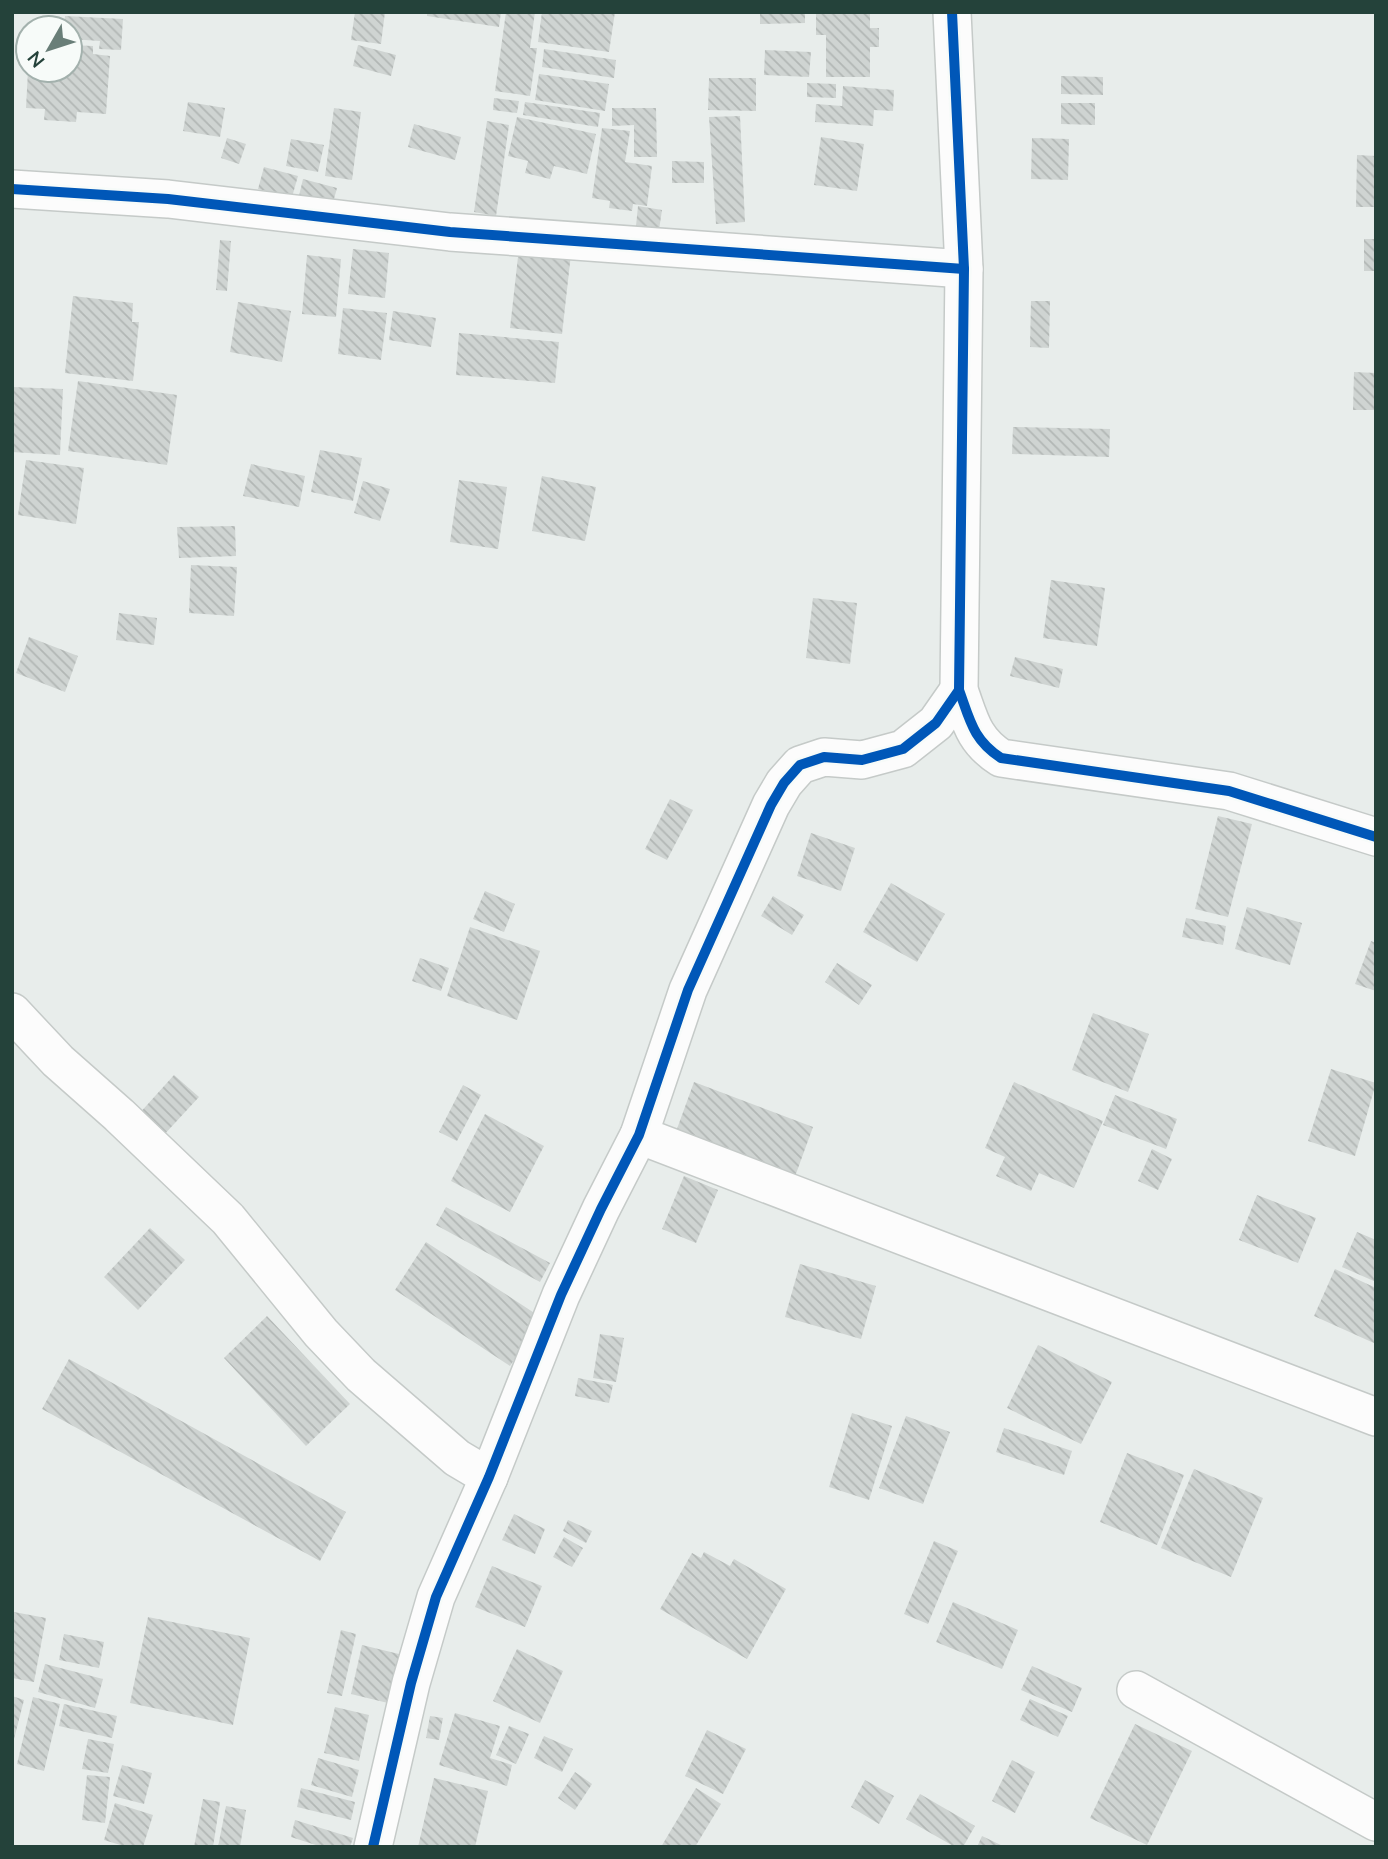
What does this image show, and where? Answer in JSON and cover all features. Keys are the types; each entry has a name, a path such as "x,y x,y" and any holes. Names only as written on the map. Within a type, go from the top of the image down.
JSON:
{"street":[{"path":"952,12 964,269 959,690 973,727 984,747 1001,758 1229,791 1376,837"},
{"path":"12,189 168,199 450,232 964,269"},
{"path":"373,1847 411,1683 436,1597 489,1477 561,1295 639,1135 688,990 771,805 784,783 800,765 824,757 862,760 904,749 936,723 959,690"},
{"path":"12,1012 58,1061 120,1115 228,1219 321,1333 361,1375 457,1458 489,1477"},
{"path":"639,1135 1376,1417"},
{"path":"1136,1690 1376,1822"}],"building":[{"path":"355,12 385,12 381,44 351,40"},
{"path":"427,12 501,12 499,27 427,16"},
{"path":"506,12 535,12 530,48 537,48 530,96 495,91"},
{"path":"542,12 615,12 609,52 538,42"},
{"path":"760,12 805,12 805,23 760,24"},
{"path":"816,12 870,12 870,28 879,28 879,47 870,47 870,77 826,77 826,35 816,35"},
{"path":"84,17 123,19 121,50 99,49 100,41 84,40"},
{"path":"358,45 396,55 391,76 353,66"},
{"path":"84,46 93,46 93,54 110,56 106,114 77,112 76,122 44,120 45,109 26,108 27,84 84,84"},
{"path":"544,49 616,60 614,78 542,67"},
{"path":"765,50 811,52 809,77 764,75"},
{"path":"539,74 609,84 605,111 535,100"},
{"path":"1061,76 1103,77 1103,95 1061,94"},
{"path":"709,78 756,78 756,111 708,110"},
{"path":"807,83 836,84 836,98 807,97"},
{"path":"843,86 894,90 893,111 874,110 873,126 815,122 816,104 842,106"},
{"path":"494,98 519,101 517,113 493,110"},
{"path":"188,102 225,108 220,137 183,131"},
{"path":"525,102 600,113 598,127 523,115"},
{"path":"1061,103 1095,103 1095,125 1061,124"},
{"path":"334,108 361,112 352,180 325,176"},
{"path":"612,108 656,108 657,157 634,157 634,125 612,126"},
{"path":"740,116 745,222 716,224 709,117"},
{"path":"517,117 596,134 587,174 554,166 550,179 525,173 528,161 508,156"},
{"path":"487,121 509,125 496,216 474,212"},
{"path":"414,124 461,137 455,160 408,147"},
{"path":"602,128 630,131 625,162 652,166 647,206 633,204 632,211 609,208 610,201 592,198"},
{"path":"821,137 864,144 857,191 814,185"},
{"path":"227,138 246,144 239,164 221,158"},
{"path":"1032,138 1069,139 1068,180 1031,179"},
{"path":"291,139 324,145 318,172 286,166"},
{"path":"1357,155 1376,156 1376,207 1356,207"},
{"path":"672,161 704,162 704,183 672,183"},
{"path":"264,167 298,176 292,197 258,189"},
{"path":"303,179 337,188 331,210 298,200"},
{"path":"638,206 662,210 659,230 636,226"},
{"path":"1364,239 1376,239 1376,271 1364,271"},
{"path":"220,240 231,241 227,291 216,290"},
{"path":"519,248 571,254 562,334 510,328"},
{"path":"353,249 389,253 385,298 348,294"},
{"path":"307,255 341,259 336,317 302,314"},
{"path":"73,296 133,303 132,322 139,322 133,381 65,373"},
{"path":"1031,301 1050,301 1049,348 1030,347"},
{"path":"238,302 291,311 282,362 230,352"},
{"path":"343,308 387,313 381,360 338,354"},
{"path":"393,311 436,318 431,347 389,340"},
{"path":"459,333 559,342 555,383 456,375"},
{"path":"1354,372 1376,373 1376,410 1353,410"},
{"path":"78,381 177,395 167,465 68,451"},
{"path":"12,387 63,389 60,455 12,452"},
{"path":"1013,427 1110,429 1109,457 1012,454"},
{"path":"320,450 362,458 353,501 311,492"},
{"path":"26,460 84,468 76,524 18,515"},
{"path":"251,464 305,476 299,507 243,496"},
{"path":"542,476 596,487 585,541 532,531"},
{"path":"459,480 507,487 498,549 450,542"},
{"path":"363,481 390,489 380,521 354,513"},
{"path":"235,526 236,556 179,558 177,527"},
{"path":"191,565 237,567 234,616 189,613"},
{"path":"1051,580 1105,588 1097,646 1043,638"},
{"path":"813,598 857,603 850,664 806,658"},
{"path":"119,613 157,618 154,645 116,640"},
{"path":"29,637 78,656 65,692 16,673"},
{"path":"1015,657 1063,669 1059,688 1010,676"},
{"path":"670,799 693,810 667,860 645,849"},
{"path":"1218,816 1252,824 1228,917 1195,909"},
{"path":"811,833 855,848 841,891 797,876"},
{"path":"891,883 945,914 917,962 863,932"},
{"path":"485,891 515,904 504,932 473,919"},
{"path":"773,896 804,915 792,935 761,916"},
{"path":"1247,907 1302,923 1290,965 1235,949"},
{"path":"1186,918 1226,926 1223,945 1182,937"},
{"path":"470,927 540,951 517,1020 447,996"},
{"path":"1371,941 1376,943 1376,991 1355,984"},
{"path":"420,958 449,968 441,991 412,981"},
{"path":"837,963 872,985 859,1005 825,982"},
{"path":"1093,1013 1149,1034 1128,1092 1072,1070"},
{"path":"1331,1069 1376,1083 1355,1156 1308,1141"},
{"path":"174,1075 199,1097 162,1137 138,1115"},
{"path":"694,1082 813,1127 793,1182 674,1137"},
{"path":"1014,1082 1103,1121 1074,1188 1039,1173 1031,1191 996,1176 1005,1157 985,1148"},
{"path":"463,1085 481,1095 457,1141 439,1132"},
{"path":"1115,1095 1177,1119 1166,1149 1103,1125"},
{"path":"485,1114 544,1146 510,1212 451,1181"},
{"path":"1152,1149 1172,1159 1158,1190 1138,1181"},
{"path":"684,1176 718,1190 696,1243 662,1229"},
{"path":"1257,1195 1316,1218 1298,1263 1239,1240"},
{"path":"446,1207 550,1263 540,1282 436,1225"},
{"path":"150,1228 185,1260 138,1310 104,1277"},
{"path":"1357,1232 1376,1240 1376,1282 1342,1267"},
{"path":"426,1242 542,1318 510,1366 395,1290"},
{"path":"800,1264 876,1286 861,1339 785,1317"},
{"path":"1335,1269 1376,1288 1376,1344 1314,1316"},
{"path":"267,1316 350,1404 306,1446 224,1358"},
{"path":"600,1334 624,1338 616,1382 593,1378"},
{"path":"1038,1345 1112,1382 1081,1444 1007,1408"},
{"path":"69,1359 346,1512 320,1561 42,1409"},
{"path":"578,1378 613,1385 609,1403 575,1396"},
{"path":"852,1413 892,1426 869,1500 829,1487"},
{"path":"906,1416 950,1432 923,1504 879,1488"},
{"path":"1004,1428 1072,1451 1064,1475 996,1452"},
{"path":"1127,1453 1184,1475 1157,1545 1100,1522"},
{"path":"1194,1469 1263,1498 1231,1577 1161,1548"},
{"path":"514,1514 545,1529 535,1554 502,1540"},
{"path":"568,1520 592,1531 586,1543 563,1531"},
{"path":"564,1537 583,1548 572,1567 553,1557"},
{"path":"934,1541 958,1551 928,1624 904,1614"},
{"path":"704,1552 730,1566 734,1559 786,1589 747,1659 660,1609 692,1553 701,1558"},
{"path":"492,1566 542,1586 525,1627 475,1607"},
{"path":"953,1602 1018,1630 1002,1669 936,1642"},
{"path":"14,1612 46,1618 34,1682 12,1678"},
{"path":"148,1617 250,1638 233,1725 130,1703"},
{"path":"341,1630 356,1634 342,1696 327,1693"},
{"path":"64,1634 104,1642 99,1668 59,1660"},
{"path":"362,1645 403,1655 392,1704 351,1694"},
{"path":"517,1649 563,1671 540,1723 493,1701"},
{"path":"45,1664 103,1679 95,1708 38,1692"},
{"path":"1032,1666 1082,1688 1072,1712 1021,1690"},
{"path":"12,1696 24,1700 13,1743 12,1743"},
{"path":"33,1697 60,1704 44,1771 17,1764"},
{"path":"1030,1699 1068,1716 1058,1737 1020,1720"},
{"path":"64,1704 117,1716 112,1738 59,1726"},
{"path":"335,1707 369,1715 359,1761 324,1753"},
{"path":"455,1713 500,1726 490,1758 512,1765 507,1786 439,1765"},
{"path":"430,1716 443,1718 439,1740 426,1738"},
{"path":"1135,1724 1192,1751 1147,1845 1090,1818"},
{"path":"509,1726 529,1734 516,1764 496,1755"},
{"path":"707,1730 746,1749 723,1794 685,1776"},
{"path":"544,1736 573,1749 562,1772 534,1758"},
{"path":"88,1739 114,1744 108,1773 82,1769"},
{"path":"318,1758 359,1770 352,1797 311,1785"},
{"path":"1012,1760 1035,1772 1015,1813 992,1801"},
{"path":"122,1765 152,1773 144,1804 113,1796"},
{"path":"575,1772 592,1784 575,1810 558,1798"},
{"path":"87,1775 110,1777 105,1823 82,1820"},
{"path":"434,1778 488,1791 475,1847 418,1847"},
{"path":"865,1780 894,1796 879,1824 851,1807"},
{"path":"301,1788 355,1802 351,1820 297,1807"},
{"path":"696,1788 721,1804 695,1847 661,1847"},
{"path":"920,1794 975,1826 963,1847 955,1847 906,1819"},
{"path":"203,1799 220,1802 213,1847 194,1847"},
{"path":"115,1803 153,1815 143,1847 127,1847 104,1840"},
{"path":"226,1806 246,1810 240,1847 218,1847"},
{"path":"295,1820 353,1838 350,1847 322,1847 291,1837"},
{"path":"982,1836 1005,1847 977,1847"}],"cycle path":[{"path":"952,12 964,269 959,690 978,736 1001,758 1229,791 1376,837"},
{"path":"12,189 168,199 450,232 964,269"},
{"path":"373,1847 411,1683 436,1597 489,1477 561,1295 639,1135 688,990 771,805 784,783 800,765 824,757 862,760 903,749 936,723 959,690"}]}
